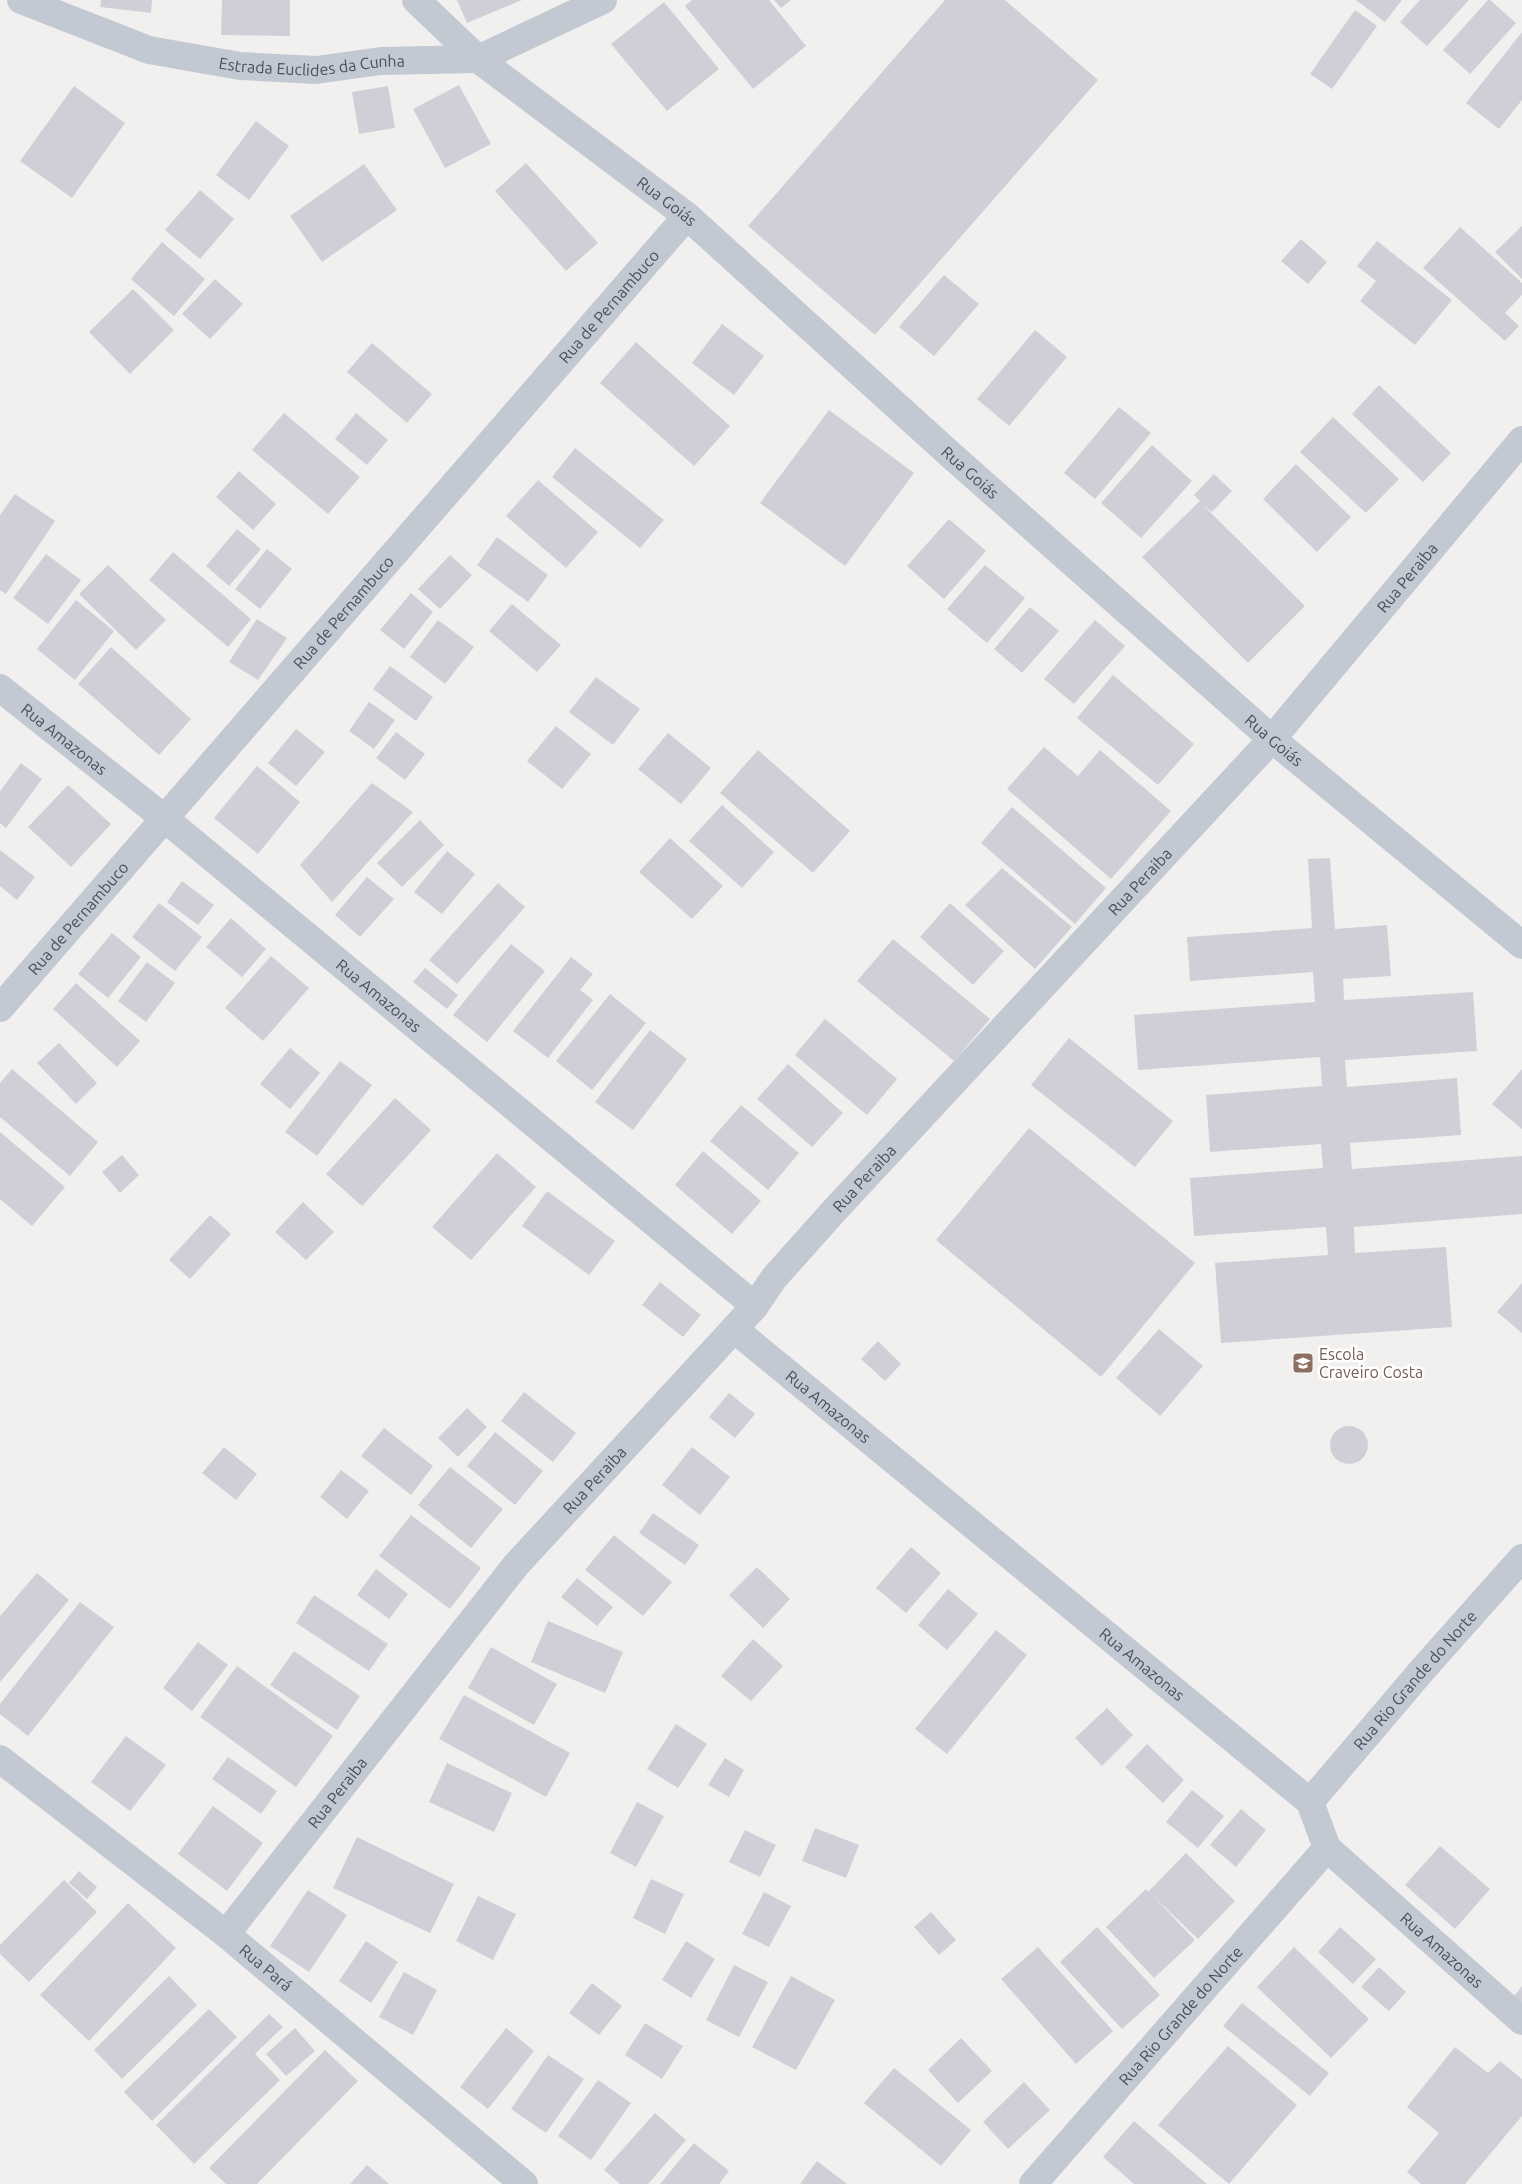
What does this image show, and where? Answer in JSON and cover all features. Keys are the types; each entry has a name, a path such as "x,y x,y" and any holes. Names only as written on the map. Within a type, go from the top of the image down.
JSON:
{"street":[{"name":"Estrada Euclides da Cunha","path":"21,0 149,50 240,66 316,70 381,61 478,59 603,0"},
{"name":"Rua Goiás","path":"416,0 478,59 687,216 953,457 1272,739 1522,945"},
{"name":"Rua de Pernambuco","path":"0,1008 687,216"},
{"name":"Rua Peraiba","path":"226,1934 516,1565 755,1306 774,1278 832,1213 1272,739 1522,440"},
{"name":"Rua Amazonas","path":"0,688 164,818 755,1306"},
{"name":"Rua Amazonas","path":"734,1329 1310,1802 1327,1848 1522,2021"},
{"name":"Rua Rio Grande do Norte","path":"1310,1802 1424,1668 1522,1558"},
{"name":"Rua Pará","path":"0,1759 226,1934 524,2184"},
{"name":"Rua Rio Grande do Norte","path":"1033,2184 1327,1848"}],"building":[{"path":"101,0 152,0 151,13 100,7"},
{"path":"222,0 290,0 290,36 221,35"},
{"path":"457,0 522,0 467,23"},
{"path":"692,0 769,0 806,46 753,89 685,6"},
{"path":"774,0 791,0 781,8"},
{"path":"945,0 1005,0 1098,80 875,335 748,226"},
{"path":"1356,0 1402,0 1385,22"},
{"path":"1420,0 1469,0 1427,46 1400,22"},
{"path":"1488,0 1516,23 1470,74 1443,50"},
{"path":"664,2 719,69 667,111 611,44"},
{"path":"1355,10 1377,26 1332,89 1310,74"},
{"path":"1522,32 1522,100 1499,129 1466,103"},
{"path":"459,85 491,144 445,168 413,109"},
{"path":"74,86 125,123 72,198 20,161"},
{"path":"388,86 395,128 359,134 352,92"},
{"path":"256,121 289,146 249,200 216,175"},
{"path":"526,163 598,243 566,271 495,191"},
{"path":"364,164 397,210 322,262 290,216"},
{"path":"200,190 234,219 200,259 165,230"},
{"path":"1522,226 1522,279 1495,252"},
{"path":"1460,227 1522,283 1522,295 1505,313 1519,326 1505,341 1423,268"},
{"path":"1301,239 1327,262 1308,284 1281,261"},
{"path":"1377,241 1452,300 1415,345 1360,301 1376,281 1357,266"},
{"path":"162,242 205,279 174,316 131,279"},
{"path":"944,275 979,304 934,356 899,327"},
{"path":"215,279 243,304 210,339 182,314"},
{"path":"133,289 174,330 130,374 89,332"},
{"path":"722,324 764,356 734,395 692,363"},
{"path":"1035,330 1067,357 1009,426 977,399"},
{"path":"636,342 730,426 694,466 600,383"},
{"path":"372,343 432,394 407,423 347,372"},
{"path":"1379,385 1451,453 1423,482 1352,414"},
{"path":"1119,407 1151,433 1095,499 1064,473"},
{"path":"829,410 914,473 845,566 760,503"},
{"path":"284,413 360,477 328,514 252,450"},
{"path":"356,413 388,440 367,465 335,439"},
{"path":"1333,417 1399,479 1366,513 1300,452"},
{"path":"1152,445 1192,481 1141,538 1101,503"},
{"path":"575,448 664,520 640,548 552,477"},
{"path":"1296,464 1351,517 1317,552 1263,499"},
{"path":"239,471 276,504 253,530 216,497"},
{"path":"1214,474 1232,491 1212,512 1203,505 1305,606 1248,663 1142,557 1200,501 1194,495"},
{"path":"538,480 598,532 566,568 506,516"},
{"path":"15,494 55,521 6,594 0,590 0,515"},
{"path":"949,519 986,551 944,599 907,566"},
{"path":"237,529 261,549 229,586 206,566"},
{"path":"497,537 548,575 528,602 477,565"},
{"path":"267,549 292,569 260,609 235,589"},
{"path":"173,552 251,619 228,647 149,580"},
{"path":"46,554 81,580 48,624 13,598"},
{"path":"450,555 472,575 440,609 418,589"},
{"path":"108,565 166,620 136,650 79,594"},
{"path":"985,565 1025,598 987,643 947,609"},
{"path":"411,593 433,612 404,649 380,630"},
{"path":"76,600 114,631 75,680 37,649"},
{"path":"512,604 561,645 537,672 489,631"},
{"path":"1030,607 1059,631 1022,673 994,649"},
{"path":"257,619 287,638 258,680 229,662"},
{"path":"438,620 474,647 445,684 410,657"},
{"path":"1095,620 1125,646 1074,704 1044,679"},
{"path":"111,647 191,719 159,755 78,684"},
{"path":"390,666 433,697 416,721 373,689"},
{"path":"1113,675 1194,744 1158,785 1077,718"},
{"path":"596,677 640,709 613,745 569,712"},
{"path":"369,702 395,720 374,749 349,731"},
{"path":"556,726 591,754 562,789 527,761"},
{"path":"296,729 325,752 296,786 268,763"},
{"path":"396,732 425,754 405,780 376,758"},
{"path":"668,733 711,768 681,804 638,769"},
{"path":"1044,747 1078,776 1100,750 1171,811 1111,879 1007,789"},
{"path":"758,750 850,831 813,873 720,793"},
{"path":"21,763 42,779 6,828 0,823 0,791"},
{"path":"257,766 300,802 258,854 214,818"},
{"path":"372,783 413,812 332,902 300,865"},
{"path":"68,785 111,824 71,867 28,827"},
{"path":"722,805 774,852 742,888 689,841"},
{"path":"1012,807 1106,888 1075,924 981,843"},
{"path":"420,820 444,845 402,887 377,863"},
{"path":"670,838 723,886 692,919 639,872"},
{"path":"0,850 35,877 17,900 0,886"},
{"path":"447,851 475,874 442,914 414,892"},
{"path":"1330,858 1335,929 1387,925 1391,976 1343,979 1344,1000 1473,992 1477,1051 1345,1060 1347,1087 1457,1078 1461,1135 1350,1143 1352,1169 1522,1156 1522,1214 1354,1227 1355,1253 1446,1247 1452,1327 1221,1343 1215,1263 1328,1255 1326,1227 1194,1236 1190,1178 1323,1168 1321,1144 1210,1152 1206,1095 1322,1086 1320,1057 1138,1070 1134,1015 1315,1002 1313,972 1190,981 1187,937 1312,928 1308,859"},
{"path":"1002,868 1072,927 1035,969 965,905"},
{"path":"367,877 394,899 360,937 335,915"},
{"path":"182,881 214,905 198,925 167,902"},
{"path":"498,883 525,907 457,984 429,960"},
{"path":"159,903 202,937 175,971 132,937"},
{"path":"950,903 1004,951 973,985 920,937"},
{"path":"231,918 266,949 242,977 206,947"},
{"path":"112,933 141,957 108,998 78,974"},
{"path":"893,939 990,1019 954,1061 857,981"},
{"path":"511,944 545,971 487,1042 453,1015"},
{"path":"271,956 309,988 263,1041 225,1008"},
{"path":"571,957 593,974 580,990 593,1000 548,1058 513,1031"},
{"path":"147,962 175,983 146,1022 118,1001"},
{"path":"425,968 458,995 447,1009 413,982"},
{"path":"76,983 140,1041 117,1067 53,1009"},
{"path":"610,994 646,1023 592,1090 556,1061"},
{"path":"825,1019 897,1079 867,1115 795,1055"},
{"path":"650,1030 687,1059 633,1130 595,1102"},
{"path":"1069,1038 1173,1121 1135,1167 1031,1085"},
{"path":"59,1043 97,1083 76,1104 37,1063"},
{"path":"290,1048 320,1073 290,1109 260,1084"},
{"path":"340,1061 372,1085 317,1156 285,1132"},
{"path":"788,1064 843,1113 812,1147 757,1099"},
{"path":"12,1069 98,1142 70,1176 0,1117 0,1083"},
{"path":"1522,1069 1522,1129 1492,1104"},
{"path":"395,1098 431,1130 362,1206 326,1174"},
{"path":"741,1105 799,1153 768,1190 710,1141"},
{"path":"1029,1128 1195,1263 1101,1377 936,1240"},
{"path":"0,1132 65,1187 32,1226 0,1199"},
{"path":"703,1151 761,1201 732,1234 675,1185"},
{"path":"497,1153 536,1187 471,1260 432,1227"},
{"path":"122,1155 139,1175 120,1193 102,1172"},
{"path":"547,1191 615,1241 589,1275 522,1226"},
{"path":"303,1202 334,1232 306,1260 275,1232"},
{"path":"210,1215 231,1234 190,1279 169,1260"},
{"path":"660,1282 701,1315 683,1337 642,1305"},
{"path":"1522,1283 1522,1333 1497,1312"},
{"path":"1159,1329 1203,1366 1160,1416 1116,1378"},
{"path":"878,1341 901,1364 885,1381 861,1359"},
{"path":"524,1392 576,1433 553,1462 501,1421"},
{"path":"729,1393 755,1414 735,1438 709,1417"},
{"path":"467,1408 487,1427 458,1457 438,1438"},
{"path":"1349,1426 1362,1432 1368,1445 1362,1458 1349,1464 1336,1458 1330,1445 1336,1432"},
{"path":"384,1428 433,1466 411,1495 361,1456"},
{"path":"495,1432 543,1471 515,1505 467,1466"},
{"path":"224,1447 257,1474 236,1500 202,1473"},
{"path":"692,1447 730,1477 700,1515 662,1485"},
{"path":"450,1467 503,1509 471,1548 418,1505"},
{"path":"341,1470 369,1491 347,1519 320,1497"},
{"path":"653,1513 699,1545 685,1565 639,1533"},
{"path":"411,1515 481,1568 450,1609 379,1556"},
{"path":"614,1535 672,1582 643,1616 585,1570"},
{"path":"911,1547 941,1573 906,1613 876,1588"},
{"path":"757,1567 790,1599 763,1628 729,1595"},
{"path":"376,1569 408,1594 389,1619 357,1595"},
{"path":"37,1573 69,1600 0,1682 0,1616"},
{"path":"577,1578 613,1607 597,1626 561,1597"},
{"path":"948,1589 978,1614 947,1650 918,1625"},
{"path":"314,1595 388,1644 369,1671 296,1623"},
{"path":"80,1602 114,1627 28,1736 0,1714 0,1704"},
{"path":"548,1621 623,1652 605,1693 531,1662"},
{"path":"996,1630 1027,1655 947,1754 915,1729"},
{"path":"753,1639 783,1666 751,1701 721,1676"},
{"path":"198,1642 228,1665 192,1711 163,1688"},
{"path":"491,1647 557,1684 534,1725 468,1688"},
{"path":"294,1651 360,1696 337,1730 270,1685"},
{"path":"237,1666 333,1736 296,1787 200,1717"},
{"path":"464,1695 570,1753 546,1797 439,1739"},
{"path":"1107,1708 1133,1735 1102,1766 1075,1738"},
{"path":"676,1724 707,1744 678,1788 647,1769"},
{"path":"126,1736 166,1765 130,1811 91,1782"},
{"path":"1147,1744 1184,1780 1163,1803 1125,1767"},
{"path":"228,1757 277,1791 261,1814 212,1779"},
{"path":"725,1758 744,1770 729,1797 708,1785"},
{"path":"447,1763 512,1793 494,1832 429,1802"},
{"path":"1192,1790 1224,1816 1198,1848 1166,1822"},
{"path":"637,1802 664,1816 636,1867 610,1853"},
{"path":"213,1806 263,1843 227,1891 178,1854"},
{"path":"1241,1809 1266,1830 1236,1867 1210,1845"},
{"path":"815,1828 859,1845 846,1878 802,1861"},
{"path":"745,1830 776,1845 760,1877 729,1862"},
{"path":"357,1837 454,1884 430,1933 333,1888"},
{"path":"1440,1846 1490,1889 1455,1929 1405,1885"},
{"path":"1186,1853 1235,1901 1198,1939 1152,1895 1195,1940 1154,1978 1106,1927 1146,1889 1148,1892"},
{"path":"79,1871 97,1887 87,1899 69,1883"},
{"path":"651,1879 684,1894 665,1934 633,1918"},
{"path":"64,1880 97,1912 29,1982 0,1954 0,1945"},
{"path":"308,1890 347,1915 309,1972 270,1946"},
{"path":"764,1892 791,1906 769,1947 742,1934"},
{"path":"478,1896 516,1914 493,1960 456,1941"},
{"path":"128,1903 176,1948 89,2041 40,1995"},
{"path":"931,1912 956,1940 939,1955 914,1927"},
{"path":"1097,1927 1160,1995 1122,2029 1060,1962"},
{"path":"1340,1927 1376,1959 1353,1984 1318,1952"},
{"path":"366,1941 398,1962 371,2003 339,1981"},
{"path":"686,1941 715,1959 691,1998 662,1980"},
{"path":"1038,1947 1113,2031 1076,2064 1001,1979"},
{"path":"1294,1947 1369,2019 1331,2058 1257,1987"},
{"path":"734,1965 768,1982 739,2037 706,2020"},
{"path":"1379,1967 1406,1992 1389,2011 1361,1987"},
{"path":"404,1972 437,1990 413,2035 379,2017"},
{"path":"169,1976 197,2005 122,2079 94,2050"},
{"path":"791,1976 835,2000 796,2070 752,2047"},
{"path":"592,1983 622,2006 599,2035 569,2013"},
{"path":"1522,1986 1522,2003 1514,1996"},
{"path":"1242,2003 1329,2073 1310,2096 1223,2026"},
{"path":"209,2009 237,2037 152,2121 124,2092"},
{"path":"269,2014 283,2027 255,2054 280,2080 194,2164 156,2125"},
{"path":"645,2023 683,2046 662,2079 625,2055"},
{"path":"295,2028 315,2051 286,2076 266,2054"},
{"path":"506,2028 534,2051 488,2109 460,2087"},
{"path":"961,2038 992,2071 958,2103 928,2070"},
{"path":"1228,2046 1297,2105 1229,2184 1158,2125"},
{"path":"1455,2047 1488,2073 1500,2061 1522,2079 1522,2116 1465,2184 1421,2184 1407,2172 1439,2133 1407,2107"},
{"path":"325,2050 358,2081 257,2184 226,2184 209,2168"},
{"path":"548,2055 584,2079 546,2133 511,2109"},
{"path":"894,2068 971,2130 941,2166 864,2103"},
{"path":"598,2080 631,2103 591,2160 558,2136"},
{"path":"1024,2082 1050,2110 1008,2149 983,2122"},
{"path":"655,2113 686,2140 648,2184 620,2184 604,2170"},
{"path":"1134,2121 1207,2184 1134,2184 1103,2157"},
{"path":"694,2143 729,2171 719,2184 660,2184"},
{"path":"817,2161 847,2184 800,2184"},
{"path":"367,2165 389,2184 350,2184"}],"place":[{"name":"Escola Craveiro Costa","path":"1303,1363"}]}
